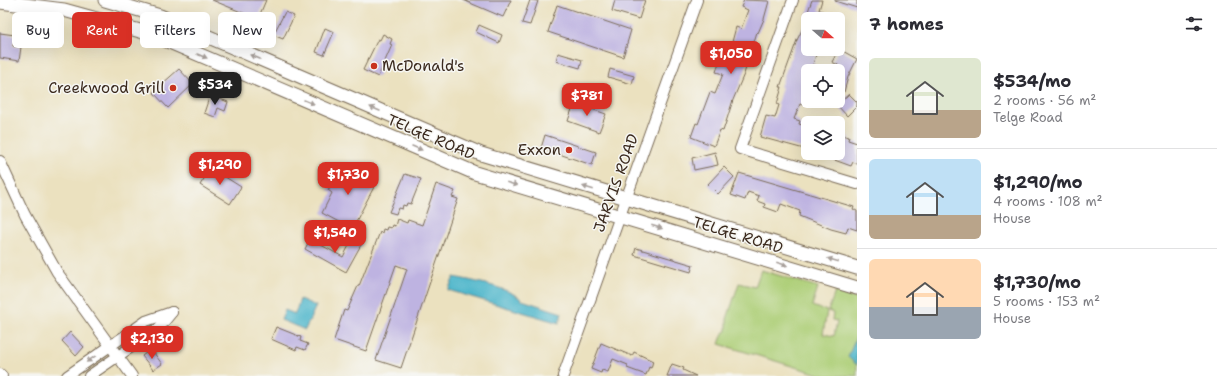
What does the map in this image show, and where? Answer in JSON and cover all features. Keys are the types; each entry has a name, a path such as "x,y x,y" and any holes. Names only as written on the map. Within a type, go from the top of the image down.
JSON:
{"main road":[{"name":"TELGE ROAD","path":"104,0 160,16 481,154 857,268"},
{"name":"TELGE ROAD","path":"0,2 64,10 151,34 475,173 857,288"},
{"path":"758,257 763,239"}],"street":[{"name":"JARVIS ROAD","path":"563,376 697,0"},
{"path":"793,0 740,149 857,184"},
{"path":"0,161 28,220 57,272 132,376"},
{"path":"66,376 146,321 172,312 159,328 90,376"}],"green space":[{"path":"761,270 818,287 812,306 827,311 823,334 834,336 837,321 832,320 833,313 828,311 835,292 857,299 857,376 825,376 719,344 723,333 727,331 727,319 739,283 755,287"}],"water":[{"path":"454,277 508,291 522,300 562,313 559,323 448,290"},
{"path":"300,299 316,306 305,330 281,320 285,310 295,314"},
{"path":"857,335 857,365 848,357"}],"building":[{"path":"212,0 266,0 261,12 241,12"},
{"path":"463,0 511,0 503,17"},
{"path":"530,0 538,1 530,25 522,23"},
{"path":"615,0 645,0 639,19 612,11"},
{"path":"744,0 769,1 764,19 758,33 757,32 744,74 733,100 723,131 720,130 714,146 691,137 696,123 698,124 710,92 715,94 723,74 716,72 720,59 728,61 734,43 732,42 736,27 741,29 748,10 741,7"},
{"path":"812,0 822,0 819,10 825,12 808,12"},
{"path":"857,0 857,8 835,1"},
{"path":"557,5 631,30 623,57 548,32"},
{"path":"285,12 294,16 283,39 276,36 276,29"},
{"path":"479,25 502,35 499,43 476,32"},
{"path":"325,28 334,32 324,55 316,52"},
{"path":"801,32 801,56 816,56 813,64 801,64 801,104 794,119 800,121 799,124 801,125 801,148 760,137 766,116 775,118 782,87 780,87"},
{"path":"0,33 12,35 12,48 21,48 19,61 0,58"},
{"path":"383,34 392,39 390,44 392,45 378,77 363,70 378,39 380,40"},
{"path":"845,52 857,59 848,77 845,88 845,64 836,64 832,62 835,56 845,56"},
{"path":"558,53 582,60 580,68 556,61"},
{"name":"Creekwood Grill","path":"179,69 193,84 168,108 153,92"},
{"path":"610,69 634,76 632,84 608,77"},
{"path":"849,94 857,102 857,106 847,116 840,108 845,108 845,98"},
{"path":"210,95 228,102 225,111 218,108 215,117 204,113"},
{"path":"574,103 606,114 599,132 568,121"},
{"name":"Exxon","path":"545,135 596,152 592,165 541,148"},
{"path":"845,136 849,137 848,140 857,143 857,164 853,162 851,166 834,160 845,160"},
{"path":"715,152 718,165 694,170 692,158"},
{"path":"342,165 358,174 362,167 373,173 367,184 374,187 352,229 322,213 332,193 328,190"},
{"path":"724,167 734,177 718,194 708,184"},
{"path":"211,168 241,187 230,204 200,185"},
{"path":"739,173 854,207 853,209 857,211 857,230 848,227 846,233 831,229 799,216 800,211 781,204 778,212 764,207 765,204 757,201 759,196 748,192 745,200 731,195"},
{"path":"405,174 421,179 411,204 407,203 406,206 403,205 402,209 398,208 396,214 389,212"},
{"path":"436,184 455,191 452,197 458,199 401,368 376,360 407,269 396,265 366,351 334,340 344,310 347,311 359,286 380,232 382,233 383,229 386,230 387,227 391,228 392,225 395,226 397,219 407,223 408,220 422,225"},
{"path":"353,238 362,243 346,272 305,249 310,239 343,257"},
{"path":"636,248 693,265 691,272 634,255"},
{"path":"276,327 301,337 300,341 308,344 305,350 297,347 296,350 271,339"},
{"path":"70,332 84,347 76,356 62,341"},
{"path":"601,343 632,356 634,352 653,361 651,368 649,367 646,375 627,368 628,365 613,359 608,372 602,370 601,373 591,369"},
{"path":"151,349 162,364 153,370 142,356"},
{"path":"672,364 684,368 683,370 696,376 667,376"}],"place":[{"name":"McDonald's","path":"374,66"},
{"name":"Creekwood Grill","path":"173,88"},
{"name":"Exxon","path":"569,150"}]}
